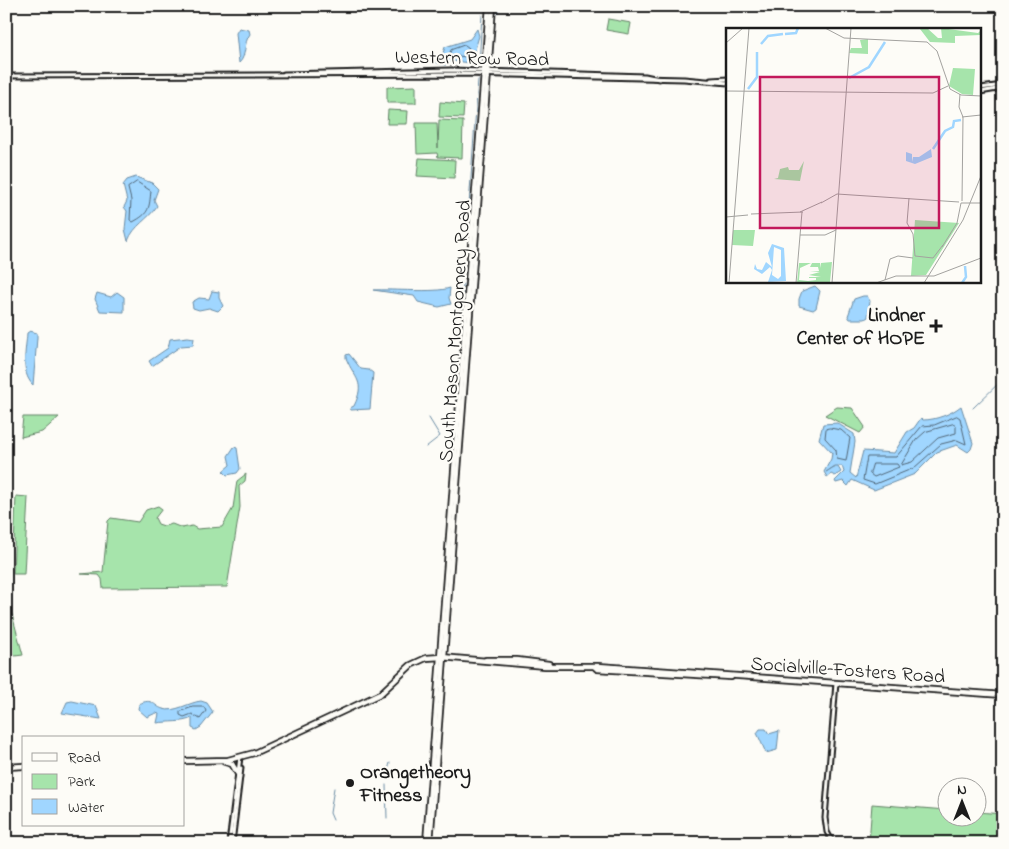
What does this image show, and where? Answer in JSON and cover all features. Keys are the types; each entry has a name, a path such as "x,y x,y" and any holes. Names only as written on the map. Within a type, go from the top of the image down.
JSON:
{"main road":[{"name":"South Mason Montgomery Road","path":"443,657 486,72 489,6"},
{"name":"South Mason Montgomery Road","path":"486,72 493,6"},
{"name":"Socialville–Fosters Road","path":"185,760 218,760 240,757 375,696 414,663 426,658 443,657 538,665 598,666 1003,695"},
{"path":"426,843 439,677 443,657"},
{"path":"430,843 443,657"},
{"name":"Socialville–Fosters Road","path":"185,760 240,757"},
{"path":"218,760 232,764 238,774"},
{"path":"6,768 22,766"}],"street":[{"name":"Western Row Road","path":"6,76 486,72 726,83"},
{"name":"Western Row Road","path":"710,81 714,78 726,79"},
{"path":"982,90 1003,86"},
{"path":"832,843 826,832 824,818 836,683"},
{"path":"230,843 240,757"},
{"path":"230,843 240,757"}],"green space":[{"path":"608,19 631,23 629,34 606,30"},
{"path":"416,86 416,103 387,103 387,87"},
{"path":"440,102 464,104 463,118 439,117"},
{"path":"388,110 408,111 407,124 387,124"},
{"path":"439,120 463,121 462,158 438,157 437,153 417,154 416,123 437,123 438,148"},
{"path":"419,158 455,160 454,178 417,176"},
{"path":"837,407 852,408 865,427 860,433 825,415"},
{"path":"23,417 59,417 42,432 21,437"},
{"path":"246,474 245,481 239,486 240,507 227,587 103,588 102,579 99,575 81,574 103,572 108,521 111,518 138,522 146,510 158,506 162,509 155,518 158,524 164,526 172,524 182,528 192,526 197,529 222,527 233,508 237,481"},
{"path":"16,496 28,497 24,574 13,574"},
{"path":"6,589 9,589 11,611 23,655 15,656 10,652 9,647 6,648 6,640 8,645"},
{"path":"872,804 936,809 936,826 986,826 986,813 1003,814 1003,843 869,843"}],"water":[{"path":"239,28 249,30 250,34 246,41 243,57 239,63 236,33"},
{"path":"477,29 479,36 471,63 452,61 445,65 431,61 443,53 445,47 470,39"},
{"path":"136,177 152,183 158,189 154,200 157,206 137,227 128,241 125,229 127,211 124,207 127,201 123,185 127,180"},
{"path":"815,286 820,291 816,308 813,310 799,306 802,291"},
{"path":"450,288 449,298 451,304 439,307 418,302 414,296 373,290 424,291"},
{"path":"212,291 219,292 219,298 223,306 218,311 209,308 199,310 193,308 192,302 199,298 209,299"},
{"path":"117,292 124,297 124,312 100,311 95,299 97,293 111,297"},
{"path":"867,296 870,301 868,317 865,319 850,319 848,316 854,299"},
{"path":"30,331 37,333 33,385 26,374 25,367 27,333"},
{"path":"194,338 193,345 181,346 152,366 149,361 168,348 170,339"},
{"path":"349,354 361,369 369,370 373,373 370,409 351,410 350,408 354,406 359,386 346,358 346,355"},
{"path":"961,406 973,443 968,452 957,445 937,452 915,474 874,490 852,480 848,486 843,481 836,483 835,481 844,472 842,466 835,466 826,472 834,467 838,467 841,472 835,476 831,474 827,477 824,472 832,453 819,439 823,424 837,423 854,434 855,442 850,473 856,478 863,451 894,453 907,432 914,428 921,418 928,420 938,418"},
{"path":"234,447 237,448 240,469 237,473 227,475 223,471 230,465 228,456"},
{"path":"72,701 96,706 101,719 62,713 67,702"},
{"path":"147,701 160,708 172,710 201,701 207,703 213,712 201,727 196,730 192,728 192,718 157,723 159,714 156,713 147,717 138,709 139,704"},
{"path":"760,729 766,729 769,734 779,731 777,750 766,753 757,733"}],"waterway":[{"path":"497,13 501,6"},
{"path":"479,65 482,15"},
{"path":"469,205 478,80"},
{"path":"461,312 463,284"},
{"path":"973,408 1003,379"},
{"path":"426,447 440,436 429,418"},
{"path":"387,774 390,763"},
{"path":"386,785 387,818"},
{"path":"333,820 330,813 334,788"}],"place":[{"name":"Lindner Center of HOPE","path":"936,326"},
{"name":"Orangetheory Fitness","path":"350,783"}]}
